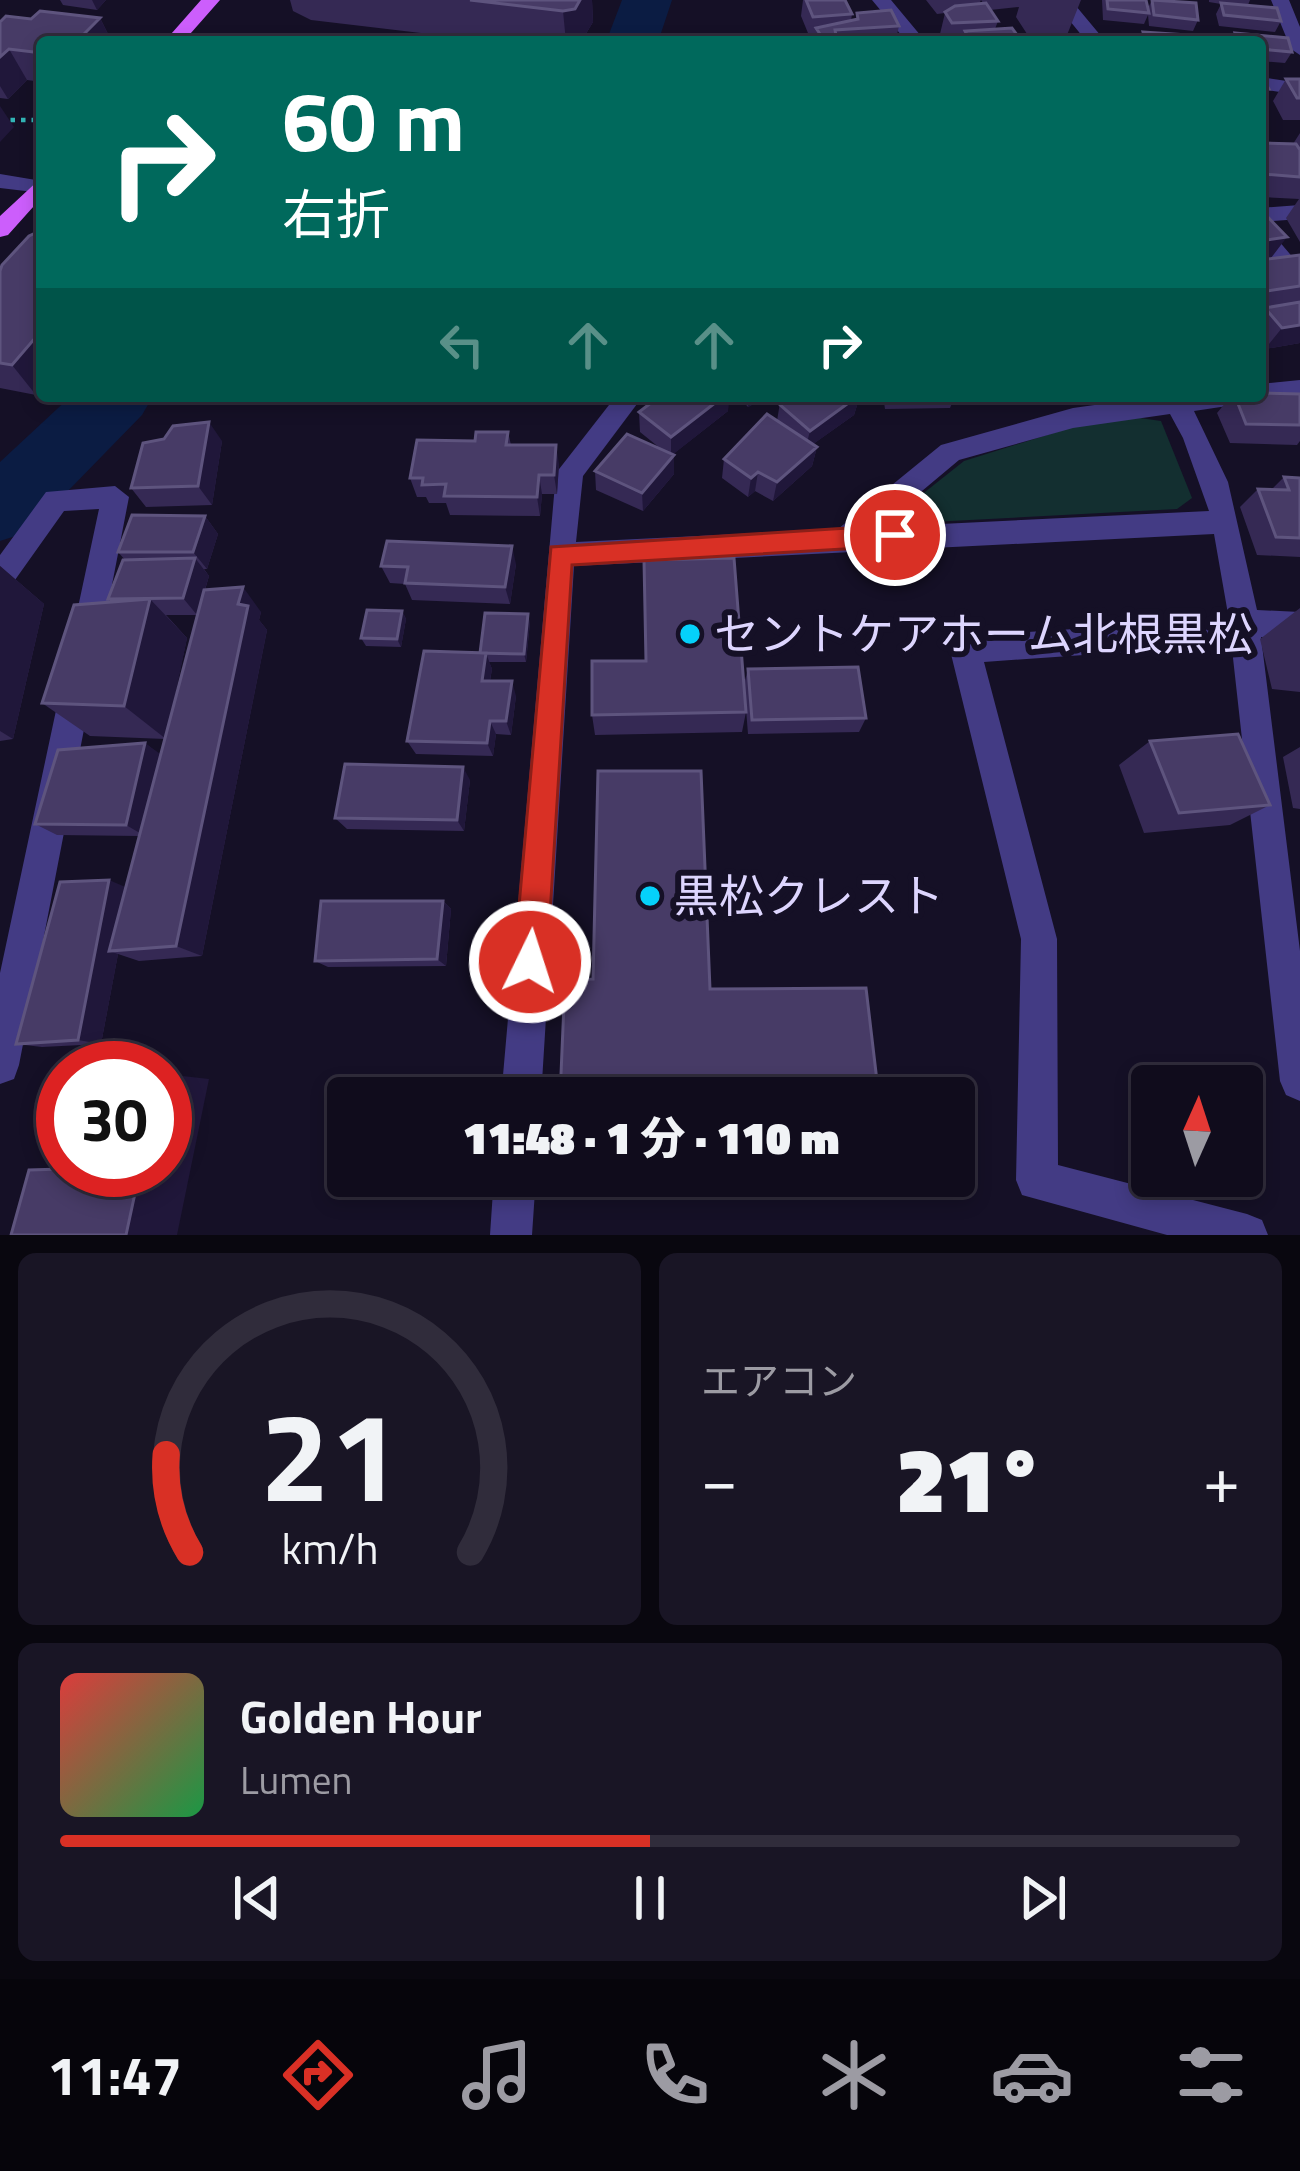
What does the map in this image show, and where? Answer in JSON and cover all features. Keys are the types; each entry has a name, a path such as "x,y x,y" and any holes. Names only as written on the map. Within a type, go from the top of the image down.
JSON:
{"main road":[{"path":"179,36 212,0"},
{"path":"0,230 36,190"}],"street":[{"path":"881,0 912,36"},
{"path":"1062,0 1092,36"},
{"path":"1280,0 1294,23 1300,49"},
{"path":"1266,84 1300,89"},
{"path":"0,181 36,186"},
{"path":"1266,215 1300,212"},
{"path":"1266,240 1300,280"},
{"path":"1266,392 1300,389"},
{"path":"522,1077 570,473 625,402"},
{"path":"848,537 950,452 1073,418 1163,402"},
{"path":"1175,402 1202,451 1245,623 1289,933 1300,1081"},
{"path":"0,578 56,500 115,497 0,1065"},
{"path":"560,555 848,537 1222,522"},
{"path":"1247,1235 1037,1180 1039,939 965,650 1198,634 1245,623 1300,625"},
{"path":"511,1235 514,1197"}],"path":[{"path":"0,120 36,120"}],"green space":[{"path":"1095,420 1161,421 1192,498 1177,509 912,523 901,511 964,461"}],"building":[{"path":"470,0 580,0 575,9 563,11"},
{"path":"806,0 845,0 852,14 813,17"},
{"path":"1107,0 1146,0 1149,13 1108,9"},
{"path":"1152,0 1196,3 1198,20 1154,15"},
{"path":"986,3 998,21 952,23 945,12 955,6"},
{"path":"1221,3 1277,8 1281,21 1224,15"},
{"path":"891,10 899,26 835,30 836,35 829,36 821,36 816,28 858,19 857,13"},
{"path":"40,11 100,18 82,36 36,36 36,52 9,49 0,57 0,22 6,16 31,19"},
{"path":"1012,28 1018,36 968,36 965,31"},
{"path":"1143,32 1202,36 1144,36"},
{"path":"1235,33 1288,38 1292,52 1266,50 1266,36"},
{"path":"1286,79 1300,79 1300,98 1297,98"},
{"path":"1266,143 1296,144 1300,177 1266,174"},
{"path":"1266,215 1287,237 1266,240"},
{"path":"36,233 36,337 12,365 0,363 0,271"},
{"path":"1300,255 1300,286 1266,291 1266,259"},
{"path":"1300,302 1300,325 1282,328 1266,308"},
{"path":"1266,393 1300,394 1300,425 1246,424 1237,402 1266,402"},
{"path":"652,402 716,402 671,437 639,412"},
{"path":"780,402 850,402 810,431"},
{"path":"767,414 817,447 777,482 758,472 751,478 724,459"},
{"path":"209,422 198,486 131,488 143,443 164,439 173,426"},
{"path":"476,432 508,432 506,445 556,445 554,475 539,475 537,497 444,496 446,484 422,485 423,478 410,478 417,440 475,441"},
{"path":"627,434 674,455 642,493 595,471"},
{"path":"1284,477 1300,478 1300,538 1276,537 1258,489 1289,490"},
{"path":"132,515 205,516 193,552 118,552"},
{"path":"387,541 512,546 505,587 405,583 408,567 381,566"},
{"path":"195,558 183,598 108,599 123,560"},
{"name":"セントケアホーム北根黒松","path":"734,558 746,712 592,715 592,661 646,661 644,560"},
{"path":"243,587 238,604 248,606 176,946 109,951 204,590"},
{"path":"150,599 124,706 42,703 74,605"},
{"path":"367,610 402,611 397,639 361,638"},
{"path":"485,613 528,614 524,654 480,653"},
{"path":"424,651 486,653 482,681 512,681 506,721 490,721 487,743 407,741"},
{"path":"858,667 866,718 752,720 748,669"},
{"path":"1238,734 1270,805 1179,813 1150,741"},
{"path":"145,743 126,825 35,824 58,750"},
{"path":"345,764 463,767 457,820 335,818"},
{"name":"黒松クレスト","path":"598,771 701,771 710,989 866,988 877,1077 561,1077 565,980 593,979"},
{"path":"109,880 78,1040 16,1044 60,882"},
{"path":"321,901 443,901 437,959 315,961"},
{"path":"29,1170 36,1170 36,1197 134,1197 126,1235 11,1235"}],"waterway":[{"path":"634,36 647,0"},
{"path":"0,510 111,402"}],"place":[{"name":"セントケアホーム北根黒松","path":"690,634"},
{"name":"黒松クレスト","path":"650,896"}],"route":[{"path":"530,962 560,555 895,535"}]}
